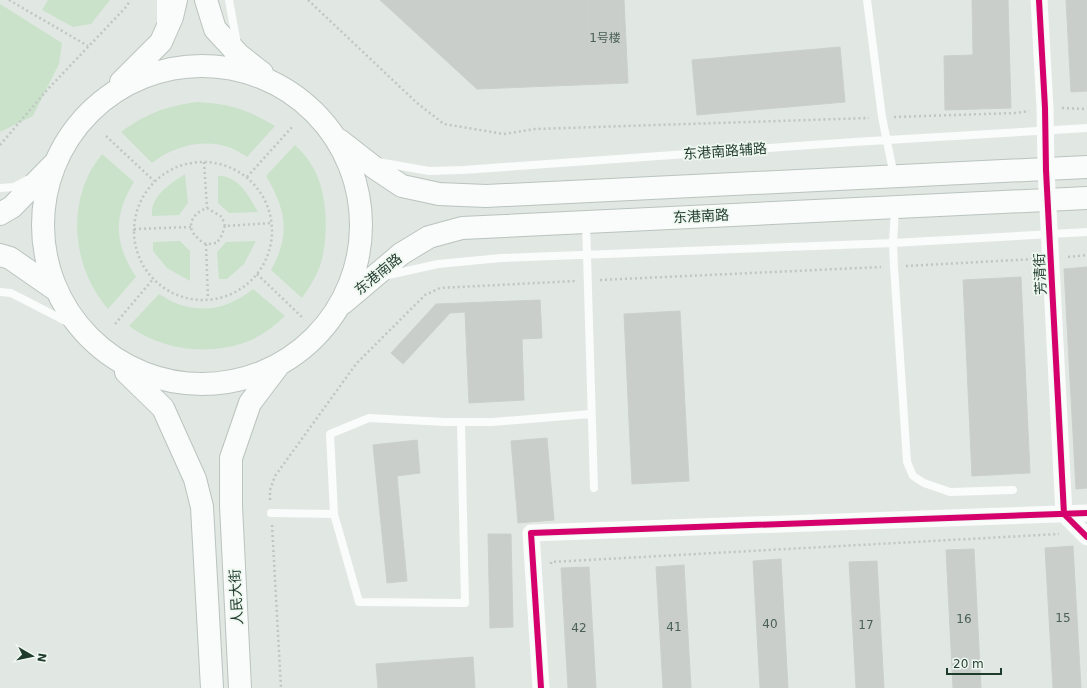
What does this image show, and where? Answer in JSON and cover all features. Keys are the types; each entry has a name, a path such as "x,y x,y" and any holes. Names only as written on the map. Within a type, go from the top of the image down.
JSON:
{"main road":[{"path":"0,214 12,207 54,164 75,128 160,42 172,17 176,0"},
{"path":"206,0 215,29 239,55 272,81 308,106 336,138 364,160 402,186 439,194 486,196 1087,167"},
{"path":"106,97 144,76 187,66 230,67 272,81"},
{"path":"110,357 153,378 194,385 238,381 278,366 313,339 339,306 356,265 361,219 354,176 336,138"},
{"path":"54,164 43,208 44,250 56,290"},
{"name":"东港南路","path":"339,306 401,254 429,237 462,228 1087,198"},
{"path":"0,255 10,258 56,290"},
{"name":"人民大街","path":"56,290 79,328 163,408 195,479 202,508 212,688"},
{"name":"人民大街","path":"240,688 231,506 232,458 250,402 278,366"}],"street":[{"name":"芳清街","path":"1039,0 1046,131 1046,170 1064,514"},
{"path":"541,688 531,533 1087,513"},
{"path":"1064,514 1085,535"}],"lane":[{"path":"160,42 161,0"},
{"path":"229,0 239,55"},
{"path":"867,0 882,117 894,177"},
{"name":"东港南路辅路","path":"364,160 429,170 463,170 886,140 1087,128"},
{"path":"0,188 14,187 54,164"},
{"path":"896,207 893,243 907,462 913,476 924,483 950,492 1013,490"},
{"path":"586,222 594,488"},
{"path":"370,280 438,264 501,258 893,243 1087,232"},
{"path":"0,292 11,293 79,328"},
{"path":"461,422 465,603 359,602 334,514 330,434 369,418 445,422 461,422 492,422 592,414"},
{"path":"271,513 334,514"}],"path":[{"path":"9,0 88,46"},
{"path":"16,5 17,0"},
{"path":"0,145 48,89 127,6 130,0"},
{"path":"308,0 417,103 444,124 504,134 535,129 1016,112 1045,108 1087,109"},
{"path":"246,177 293,126"},
{"path":"106,136 154,181"},
{"path":"197,161 221,163 242,173 246,177 260,190 270,212 272,234 268,255 257,274 241,289 221,298 199,300 177,295 159,284 144,267 136,247 134,229 140,202 154,181 174,168 197,161"},
{"path":"204,162 207,208"},
{"path":"207,208 222,217 225,226 217,243 206,244 193,235 191,227 192,218 200,210 207,208"},
{"path":"225,226 271,223"},
{"path":"134,229 191,227"},
{"path":"206,244 208,299"},
{"path":"257,274 304,319"},
{"path":"115,324 154,278"},
{"path":"551,570 550,562 1085,535"}],"green space":[{"path":"48,0 110,0 91,24 73,27 42,10"},
{"path":"0,4 62,43 59,64 33,116 0,132"},
{"path":"197,102 219,104 238,108 247,111 275,126 247,157 233,149 221,145 200,144 180,148 152,163 121,132 130,125 157,111"},
{"path":"295,145 308,159 319,179 326,217 325,243 320,266 302,298 271,270 281,245 284,222 278,200 266,176"},
{"path":"102,154 134,182 122,206 119,230 123,253 136,277 108,309 88,278 78,243 77,225 83,189 91,170"},
{"path":"185,174 188,203 179,215 152,216 154,202 162,191"},
{"path":"218,176 231,179 237,183 247,193 258,212 229,213 218,203"},
{"path":"180,241 190,251 190,281 167,268 153,251 153,242"},
{"path":"256,241 244,264 227,279 219,279 217,252 226,242"},
{"path":"253,289 285,316 259,336 234,346 203,349 172,346 157,341 129,326 159,294 178,304 189,307 208,308 227,304"}],"building":[{"path":"380,0 624,0 628,83 477,89"},
{"path":"587,0 619,0 623,77 591,78"},
{"path":"972,0 1008,0 1011,108 945,110 944,56 973,55"},
{"path":"1066,0 1087,0 1087,91 1071,92"},
{"path":"840,47 845,102 697,115 692,60"},
{"path":"1087,267 1087,488 1076,489 1064,269"},
{"path":"1021,277 1030,473 972,476 963,280"},
{"path":"540,300 542,338 522,339 524,400 469,403 465,312 450,313 403,364 391,353 436,304"},
{"path":"680,311 689,481 632,484 624,314"},
{"path":"547,438 554,520 518,523 511,441"},
{"path":"417,440 420,473 397,476 407,581 387,583 373,445"},
{"path":"488,534 511,534 513,627 490,628"},
{"path":"1073,546 1081,688 1053,688 1045,548"},
{"path":"974,549 981,688 953,688 946,550"},
{"path":"781,559 788,688 760,688 753,561"},
{"path":"877,561 884,688 856,688 849,562"},
{"path":"684,565 691,688 663,688 656,567"},
{"path":"589,567 596,688 568,688 561,568"},
{"path":"473,657 475,688 378,688 376,664"}],"cycle path":[{"path":"1039,0 1045,108 1046,170 1064,514 1087,537"},
{"path":"541,688 531,533 1087,513"}]}
